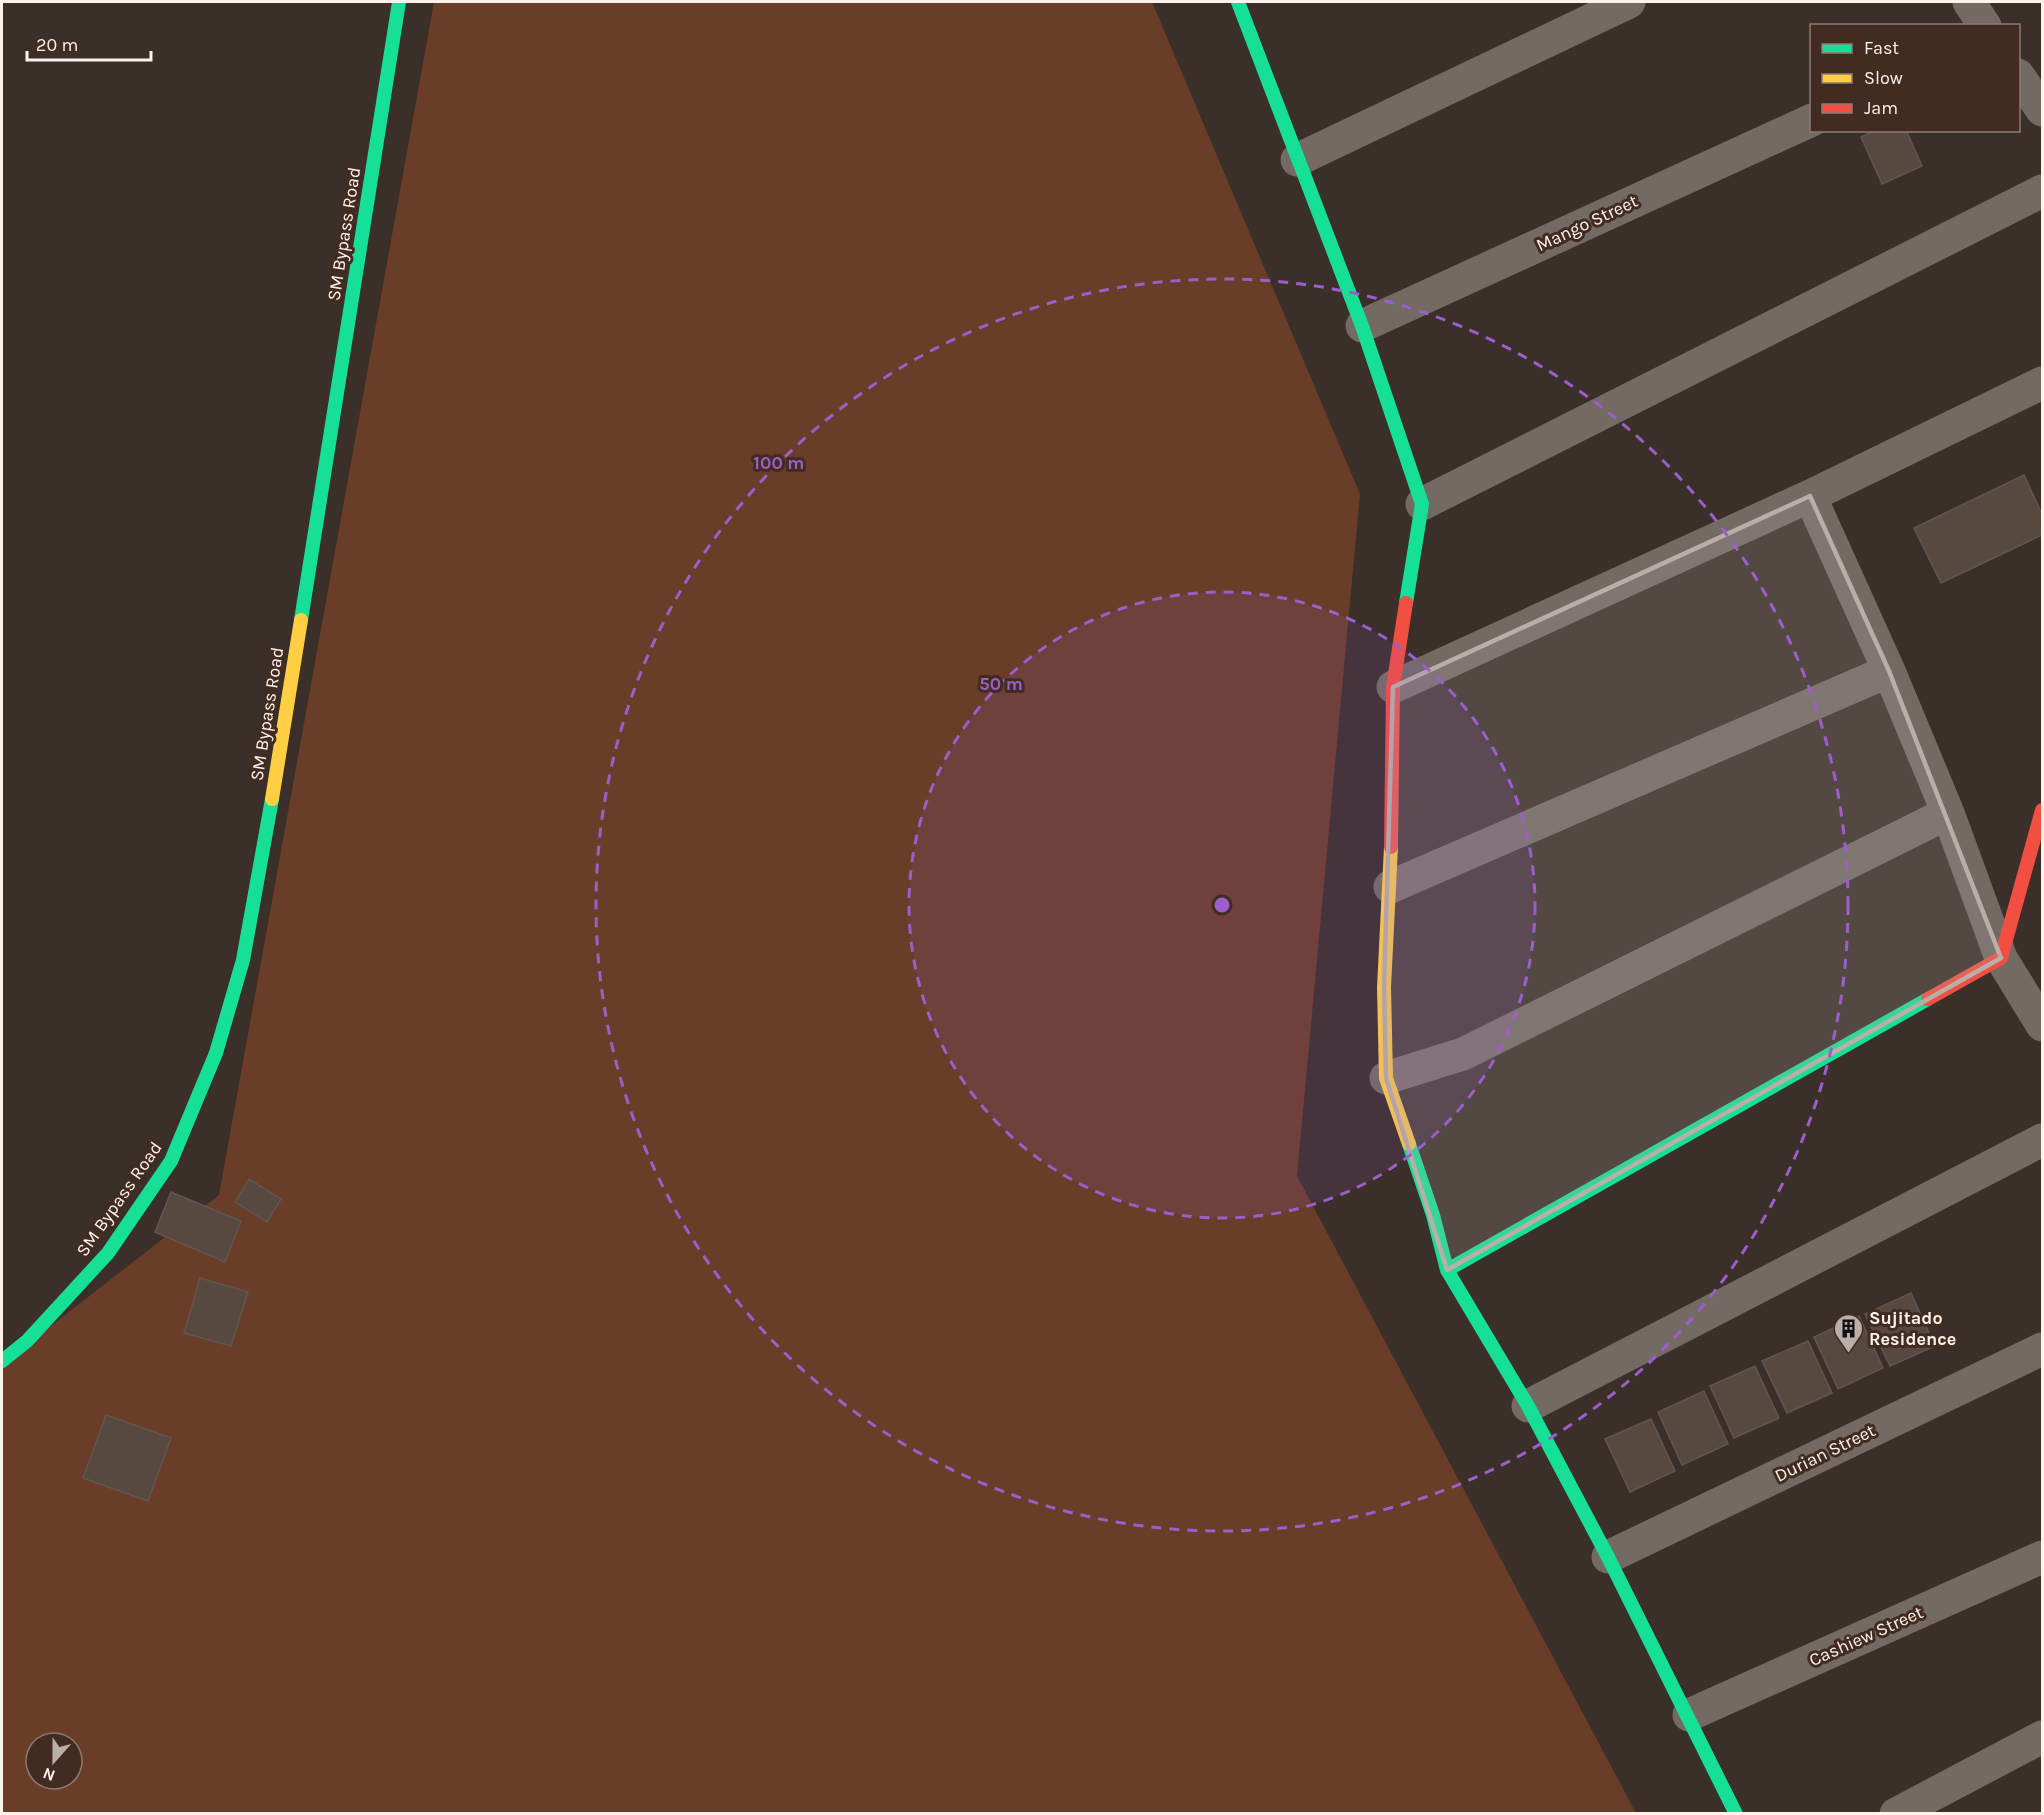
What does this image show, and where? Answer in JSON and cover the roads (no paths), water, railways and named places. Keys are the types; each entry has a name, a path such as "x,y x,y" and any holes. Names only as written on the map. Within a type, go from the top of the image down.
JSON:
{"street":[{"name":"SM Bypass Road","path":"2,1361 27,1341 108,1253 127,1226 171,1161 216,1053 243,960 266,838 399,2"},
{"path":"1238,2 1362,326 1422,504 1394,687 1390,887 1383,987 1386,1078 1432,1215 1447,1270 1528,1406 1689,1715 1736,1814"},
{"path":"1297,160 1629,2"},
{"path":"1969,2 1984,24"},
{"path":"2020,76 2043,110"},
{"name":"Mango Street","path":"1362,326 1810,121"},
{"path":"1422,504 2043,191"},
{"path":"1394,687 1810,496 2043,383"},
{"path":"1810,496 1889,671 1948,813 2001,958 2043,1025"},
{"path":"1390,887 1889,671"},
{"path":"1447,1270 2001,958 2043,810"},
{"path":"1386,1078 1463,1054 1948,813"},
{"path":"1528,1406 2043,1140"},
{"name":"Durian Street","path":"1608,1557 2043,1349"},
{"name":"Cashiew Street","path":"1689,1715 2043,1557"},
{"path":"1896,1814 2043,1737"}],"place":[{"name":"Sujitado Residence","path":"1848,1354"}]}
